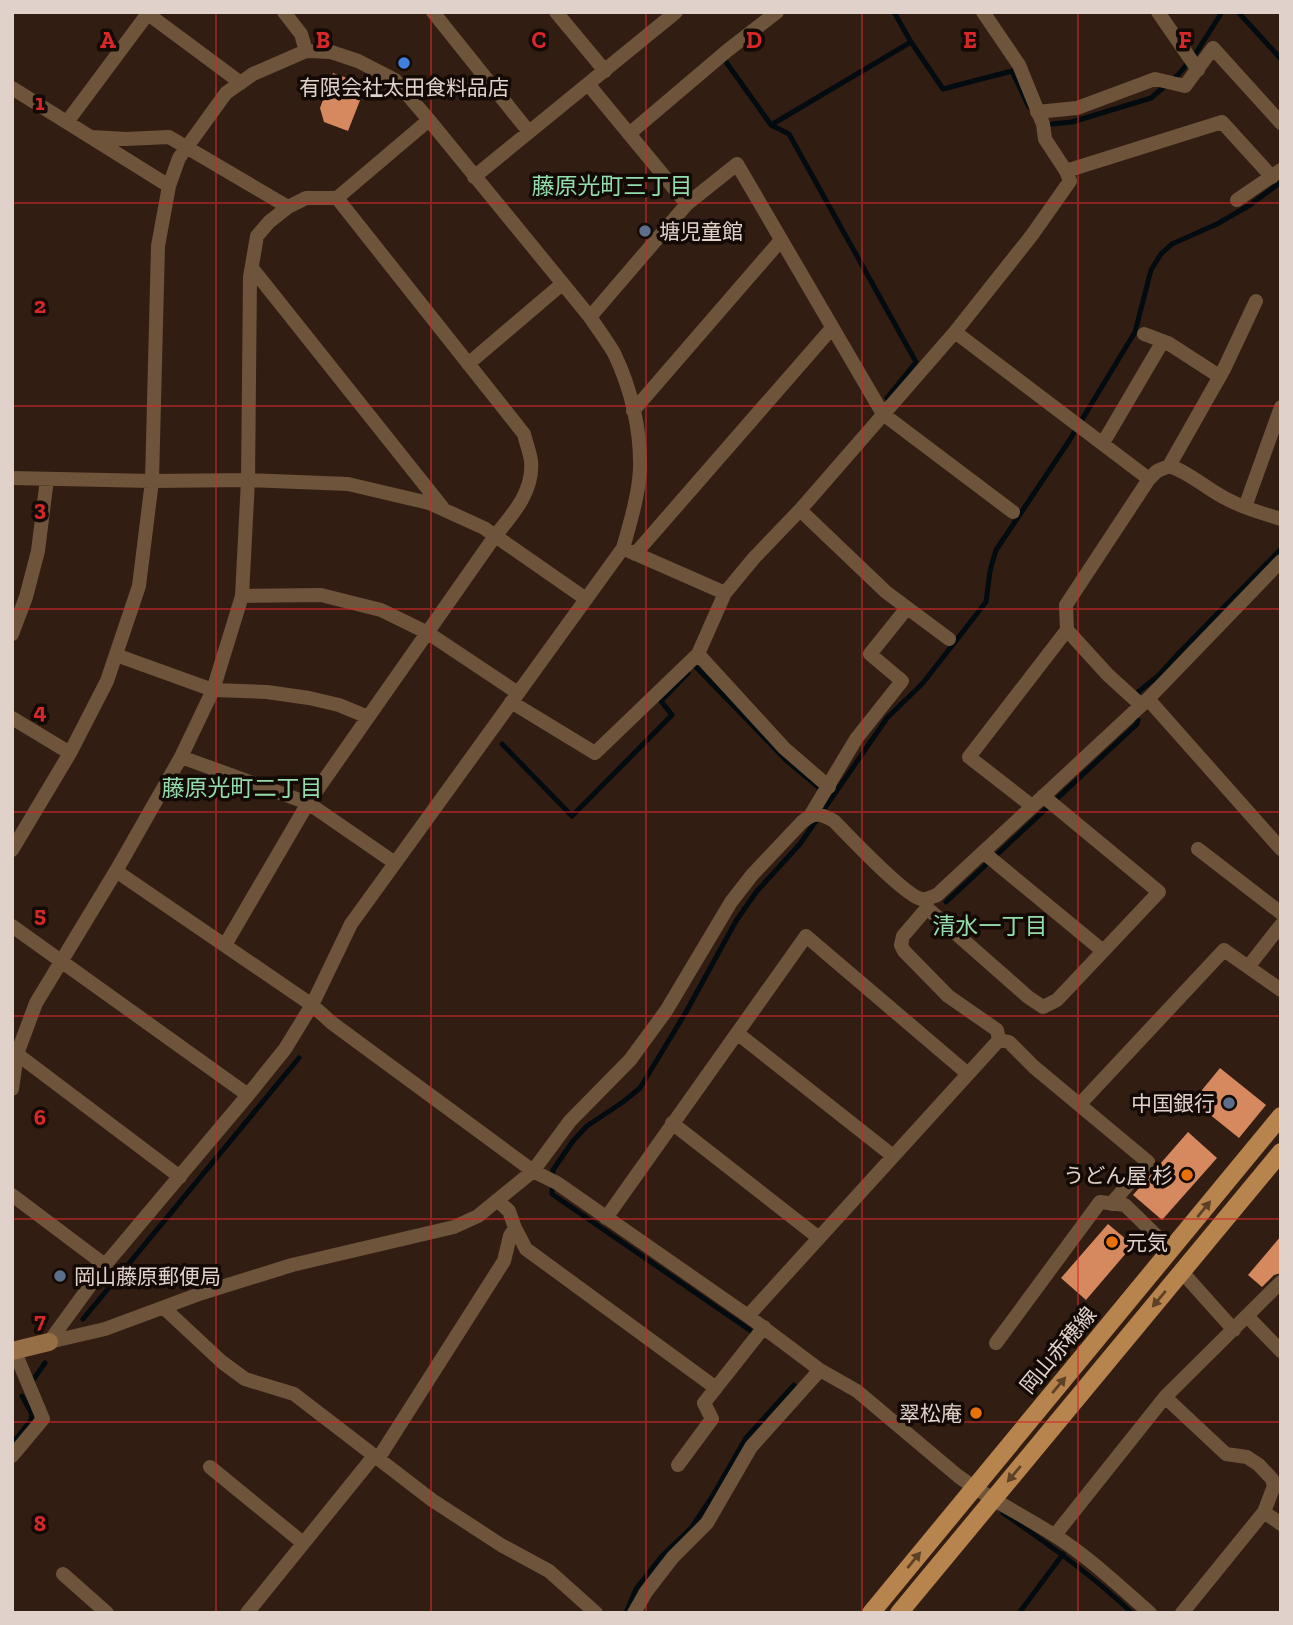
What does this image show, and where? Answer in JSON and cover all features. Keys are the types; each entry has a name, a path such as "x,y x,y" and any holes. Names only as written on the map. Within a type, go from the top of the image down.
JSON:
{"main road":[{"name":"岡山赤穂線","path":"871,1613 1281,1116"},
{"path":"899,1613 1281,1152"}],"street":[{"path":"284,12 301,34 306,51"},
{"path":"433,12 529,132"},
{"path":"556,12 604,71"},
{"path":"474,177 676,12"},
{"path":"629,134 777,12"},
{"path":"242,596 321,595 381,610 428,632 514,698 595,753 698,654 725,593 955,332 1070,181 1045,139 1042,124 1019,65 983,12"},
{"path":"1158,12 1193,63"},
{"path":"67,122 148,13 241,83"},
{"path":"1037,112 1077,108 1155,79 1185,86 1193,63 1213,48 1281,123"},
{"path":"12,850 70,753 107,681 139,586 152,481 158,247 169,186 179,158 226,93 253,74 306,51 331,52 358,61 395,80 590,317 613,351 629,389 637,431 640,470 631,517 629,551"},
{"path":"588,84 687,204"},
{"path":"12,88 169,186"},
{"path":"12,1089 17,1054 36,1003 181,757 213,690 242,596 248,480 252,268 257,236 288,207 306,198 337,198 429,120"},
{"path":"1066,171 1222,122 1276,173 1237,200"},
{"path":"92,137 169,137 288,207"},
{"path":"590,317 687,204 737,164 883,414 1013,512"},
{"path":"225,945 308,803 495,536 520,505 528,485 531,462 524,434 337,198"},
{"path":"633,411 781,240"},
{"path":"252,268 445,510"},
{"path":"468,364 562,284"},
{"path":"12,1456 43,1419 13,1350 105,1329 202,1293 292,1265 454,1227 478,1216 497,1200 545,1177 570,1121 630,1059 666,1011 731,902 752,875 802,822 818,816 834,821 895,880 926,904 1028,997 1043,1007 1057,1000 1158,892 1044,802 969,757 1067,630 1066,605 1149,479 1168,466 1219,376 1256,301"},
{"path":"49,1342 105,1265 285,1049 312,1005 351,924 586,599 832,328"},
{"path":"955,332 1149,479"},
{"path":"1144,334 1163,341 1219,376"},
{"path":"1103,443 1163,341"},
{"path":"1245,507 1281,407"},
{"path":"1168,466 1180,470 1223,497 1281,519"},
{"path":"12,478 248,480 348,484 429,503 484,528 586,599"},
{"path":"12,634 26,597 38,551 47,479"},
{"path":"800,510 886,593 948,639"},
{"path":"629,551 725,593"},
{"path":"748,1316 999,1040 998,1030 948,996 904,951 901,945 903,936 926,904 989,857 1281,561"},
{"path":"818,816 826,790 856,739 902,681 870,654 907,608"},
{"path":"1067,630 1108,675 1144,702 1281,849"},
{"path":"698,654 783,748 826,790"},
{"path":"116,655 213,690 267,692 309,698 339,705 368,717"},
{"path":"12,718 70,753"},
{"path":"181,757 308,803 395,863"},
{"path":"1198,849 1281,913"},
{"path":"989,857 1103,951"},
{"path":"116,871 312,1005 332,1023 545,1177 764,1327 820,1370 857,1391 973,1488 1055,1535 1090,1561 1150,1613"},
{"path":"1248,967 1281,925"},
{"path":"12,926 248,1095"},
{"path":"606,1218 806,936 968,1074"},
{"path":"1080,1104 1224,950 1281,990"},
{"path":"737,1032 893,1156"},
{"path":"999,1040 1009,1042 1034,1067 1148,1161 1111,1203"},
{"path":"17,1054 180,1177"},
{"path":"672,1124 819,1238"},
{"path":"12,1195 105,1265"},
{"path":"497,1200 509,1211 526,1249 716,1388"},
{"path":"996,1343 1100,1202 1125,1205 1171,1250"},
{"path":"247,1613 376,1457 504,1261 510,1236 515,1228"},
{"path":"1182,1272 1234,1330"},
{"path":"1055,1535 1165,1397 1281,1282"},
{"path":"164,1308 244,1379 295,1394 432,1500 501,1545 549,1571 596,1613"},
{"path":"1247,1316 1281,1351"},
{"path":"678,1465 712,1419 705,1403 764,1327"},
{"path":"634,1613 646,1592 673,1557 707,1523 751,1447 820,1370"},
{"path":"1165,1397 1226,1454 1247,1457 1259,1465 1274,1486 1264,1513 1182,1613"},
{"path":"210,1467 303,1543"},
{"path":"1264,1513 1281,1524"},
{"path":"63,1574 107,1613"}],"building":[{"path":"333,73 366,85 348,131 324,122 320,108"},
{"name":"中国銀行","path":"1220,1068 1266,1105 1239,1138 1193,1101"},
{"path":"1188,1132 1217,1158 1162,1220 1133,1195"},
{"path":"1108,1224 1133,1245 1086,1300 1061,1278"},
{"path":"1281,1236 1281,1273 1274,1275 1262,1287 1248,1275"}],"waterway":[{"path":"894,12 911,42"},
{"path":"1052,124 1072,122 1151,98 1178,75 1196,53 1222,12"},
{"path":"1238,12 1281,59"},
{"path":"724,59 771,125 911,42 943,89 1012,71 1029,107"},
{"path":"771,125 789,134 916,362 887,398"},
{"path":"751,1331 552,1194 553,1170 587,1126 640,1088 736,921 757,891 800,844 887,718 923,683 986,602 996,550 1069,441 1135,332 1151,270 1161,254 1172,244 1217,224 1250,205 1281,182"},
{"path":"1138,694 1281,549"},
{"path":"696,663 695,666 786,760 823,791"},
{"path":"502,744 572,816 672,715 661,701 688,673"},
{"path":"946,902 1137,724 1138,720"},
{"path":"83,1319 299,1058"},
{"path":"33,1380 45,1363"},
{"path":"626,1613 636,1589 661,1557 692,1527 746,1438 794,1385"},
{"path":"12,1444 31,1420 32,1414 22,1396"},
{"path":"1003,1513 1053,1548 1132,1613"},
{"path":"1019,1613 1063,1554"}],"place":[{"name":"有限会社太田食料品店","path":"404,63"},
{"name":"塘児童館","path":"645,231"},
{"name":"中国銀行","path":"1229,1103"},
{"name":"うどん屋 杉","path":"1187,1175"},
{"name":"元気","path":"1112,1242"},
{"name":"岡山藤原郵便局","path":"60,1276"},
{"name":"翠松庵","path":"976,1413"}],"district":[{"name":"藤原光町三丁目","path":"612,186"},
{"name":"藤原光町二丁目","path":"242,788"},
{"name":"清水一丁目","path":"990,926"}]}
